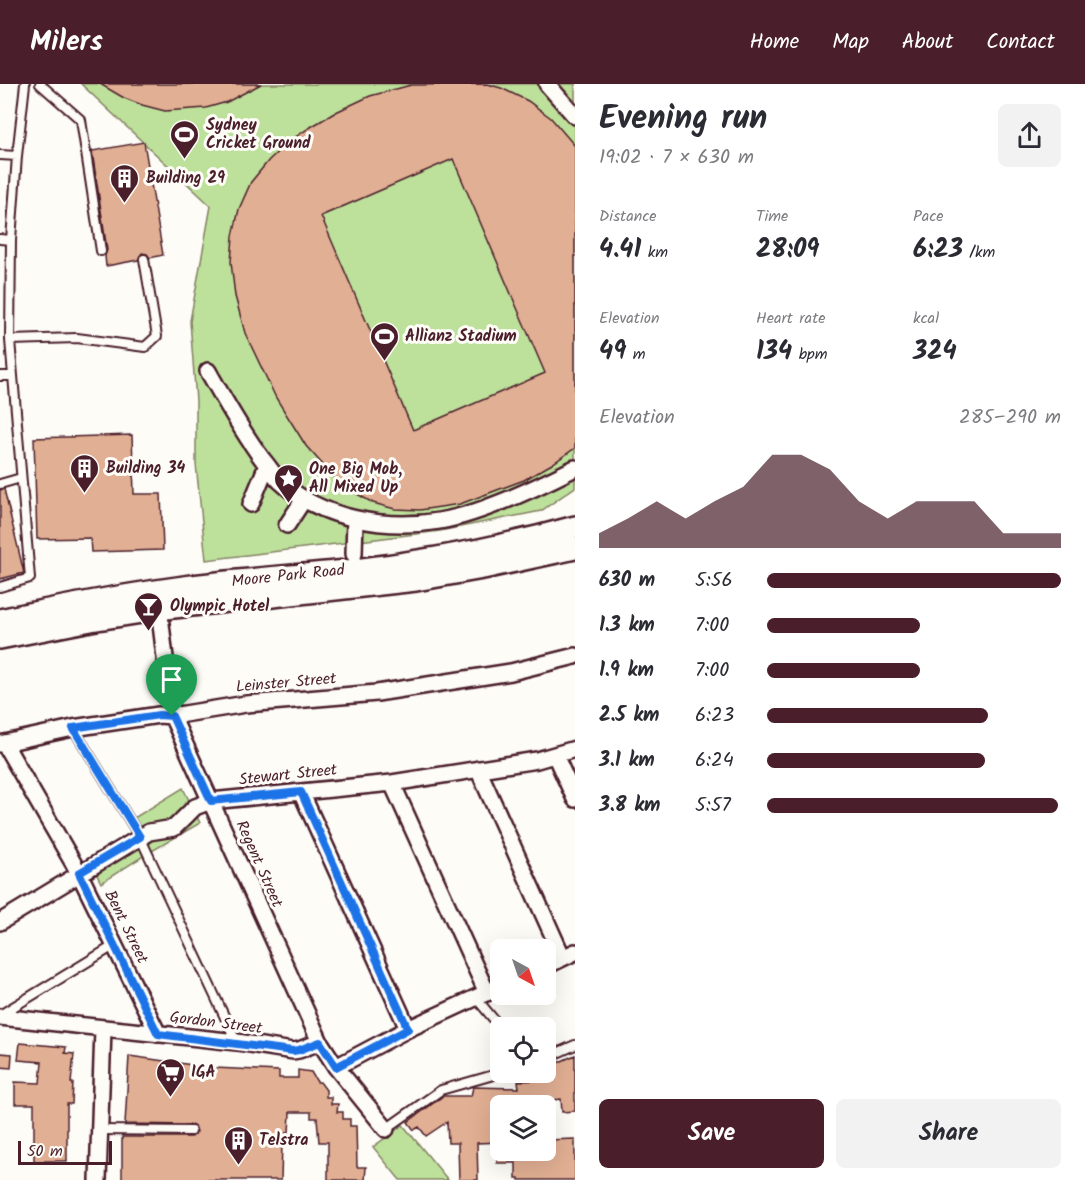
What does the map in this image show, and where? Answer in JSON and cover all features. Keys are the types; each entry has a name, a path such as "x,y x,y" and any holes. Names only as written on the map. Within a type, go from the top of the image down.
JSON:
{"main road":[{"name":"Moore Park Road","path":"0,620 54,608 159,600 476,551 573,542"},
{"name":"Moore Park Road","path":"0,638 91,620 159,600"}],"street":[{"path":"547,84 575,116"},
{"path":"208,370 247,439 280,481 304,500 355,519 394,523 439,521 492,506 575,468"},
{"path":"250,504 267,465"},
{"path":"287,525 304,500"},
{"path":"354,554 355,519"},
{"name":"Regent Street","path":"159,600 172,716 320,1042 336,1067 386,1129"},
{"name":"Leinster Street","path":"2,744 73,728 159,715 172,716 246,704 377,693 511,672 575,656"},
{"name":"Bent Street","path":"2,744 79,873 158,1034"},
{"name":"Stewart Street","path":"0,922 149,832 174,828 195,807 211,801 392,783 537,760 575,749"},
{"path":"555,755 575,799"},
{"path":"478,769 569,955"},
{"path":"336,1067 408,1029 488,992 392,783"},
{"path":"301,792 408,1029"},
{"name":"Gordon Street","path":"0,1016 237,1042 293,1051 320,1042"},
{"path":"98,1180 103,1029"}],"lane":[{"path":"0,587 30,578 10,340 11,240 25,84"},
{"path":"40,84 81,120 101,251"},
{"path":"0,156 17,156"},
{"path":"0,240 11,240"},
{"path":"10,340 77,338 145,347 157,336 144,259"},
{"path":"0,376 13,376"},
{"path":"0,484 21,478"},
{"path":"73,728 140,837 237,1042"},
{"path":"0,1016 115,945"},
{"path":"488,992 497,1017"},
{"path":"556,1054 575,1045"},
{"path":"386,1129 441,1090 490,1076"},
{"path":"100,1130 191,1131"}],"green space":[{"name":"Allianz Stadium","path":"81,84 575,84 575,487 541,511 440,531 206,560 196,464 196,401 190,321 211,206"},
{"path":"183,788 200,823 152,851 134,818"},
{"path":"138,843 145,855 101,883 94,869"},
{"path":"403,1125 448,1180 400,1180 373,1147"}],"building":[{"path":"100,84 261,84 227,102 206,108 165,111 124,98"},
{"path":"487,84 501,88 528,101 551,118 575,146 575,448 524,480 460,504 420,510 395,509 373,503 341,485 306,446 276,398 245,333 235,296 231,262 233,236 239,209 251,182 269,160 288,142 336,112 370,96 411,85","holes":["453,159 545,373 413,430 321,216"]},
{"name":"Building 29","path":"144,142 163,255 150,258 147,254 142,253 138,260 106,266 107,250 92,151"},
{"name":"Building 34","path":"132,435 134,494 161,494 163,550 91,552 90,538 37,539 34,438"},
{"path":"4,489 24,573 0,579 0,490"},
{"path":"20,1043 66,1047 65,1053 74,1054 71,1083 73,1083 72,1104 67,1104 67,1161 34,1161 34,1104 15,1104 15,1082 40,1083 42,1062 18,1060"},
{"path":"0,1053 12,1054 11,1068 0,1067"},
{"path":"575,1055 575,1111 562,1112 561,1099 556,1100 556,1095 490,1095 490,1142 477,1143 478,1180 459,1180 458,1143 448,1143 447,1122 426,1136 419,1127 414,1130 408,1122 443,1096 471,1096 473,1087 519,1088 518,1083 556,1083 556,1064"},
{"path":"129,1056 214,1068 279,1071 279,1078 298,1078 298,1070 311,1072 326,1090 326,1097 331,1097 331,1104 338,1104 337,1112 343,1112 343,1119 350,1119 350,1126 356,1126 357,1167 366,1167 365,1180 328,1180 328,1142 319,1142 317,1118 311,1118 311,1112 290,1112 289,1133 284,1133 282,1142 281,1180 122,1180 122,1137 191,1137 197,1132 196,1128 191,1125 125,1124"},
{"path":"575,1139 575,1180 519,1180 516,1178 516,1163 497,1163 497,1161 556,1161 556,1140"}],"place":[{"name":"Sydney Cricket Ground","path":"185,160"},
{"name":"Building 29","path":"125,204"},
{"name":"Allianz Stadium","path":"384,362"},
{"name":"Building 34","path":"85,494"},
{"name":"One Big Mob, All Mixed Up","path":"288,504"},
{"name":"Olympic Hotel","path":"149,632"},
{"name":"IGA","path":"170,1098"},
{"name":"Telstra","path":"238,1166"}],"route":[{"path":"159,715 172,716 211,801 301,792 408,1029 336,1067 320,1042 293,1051 237,1042 158,1034 79,873 140,837 73,728 159,715"}]}
